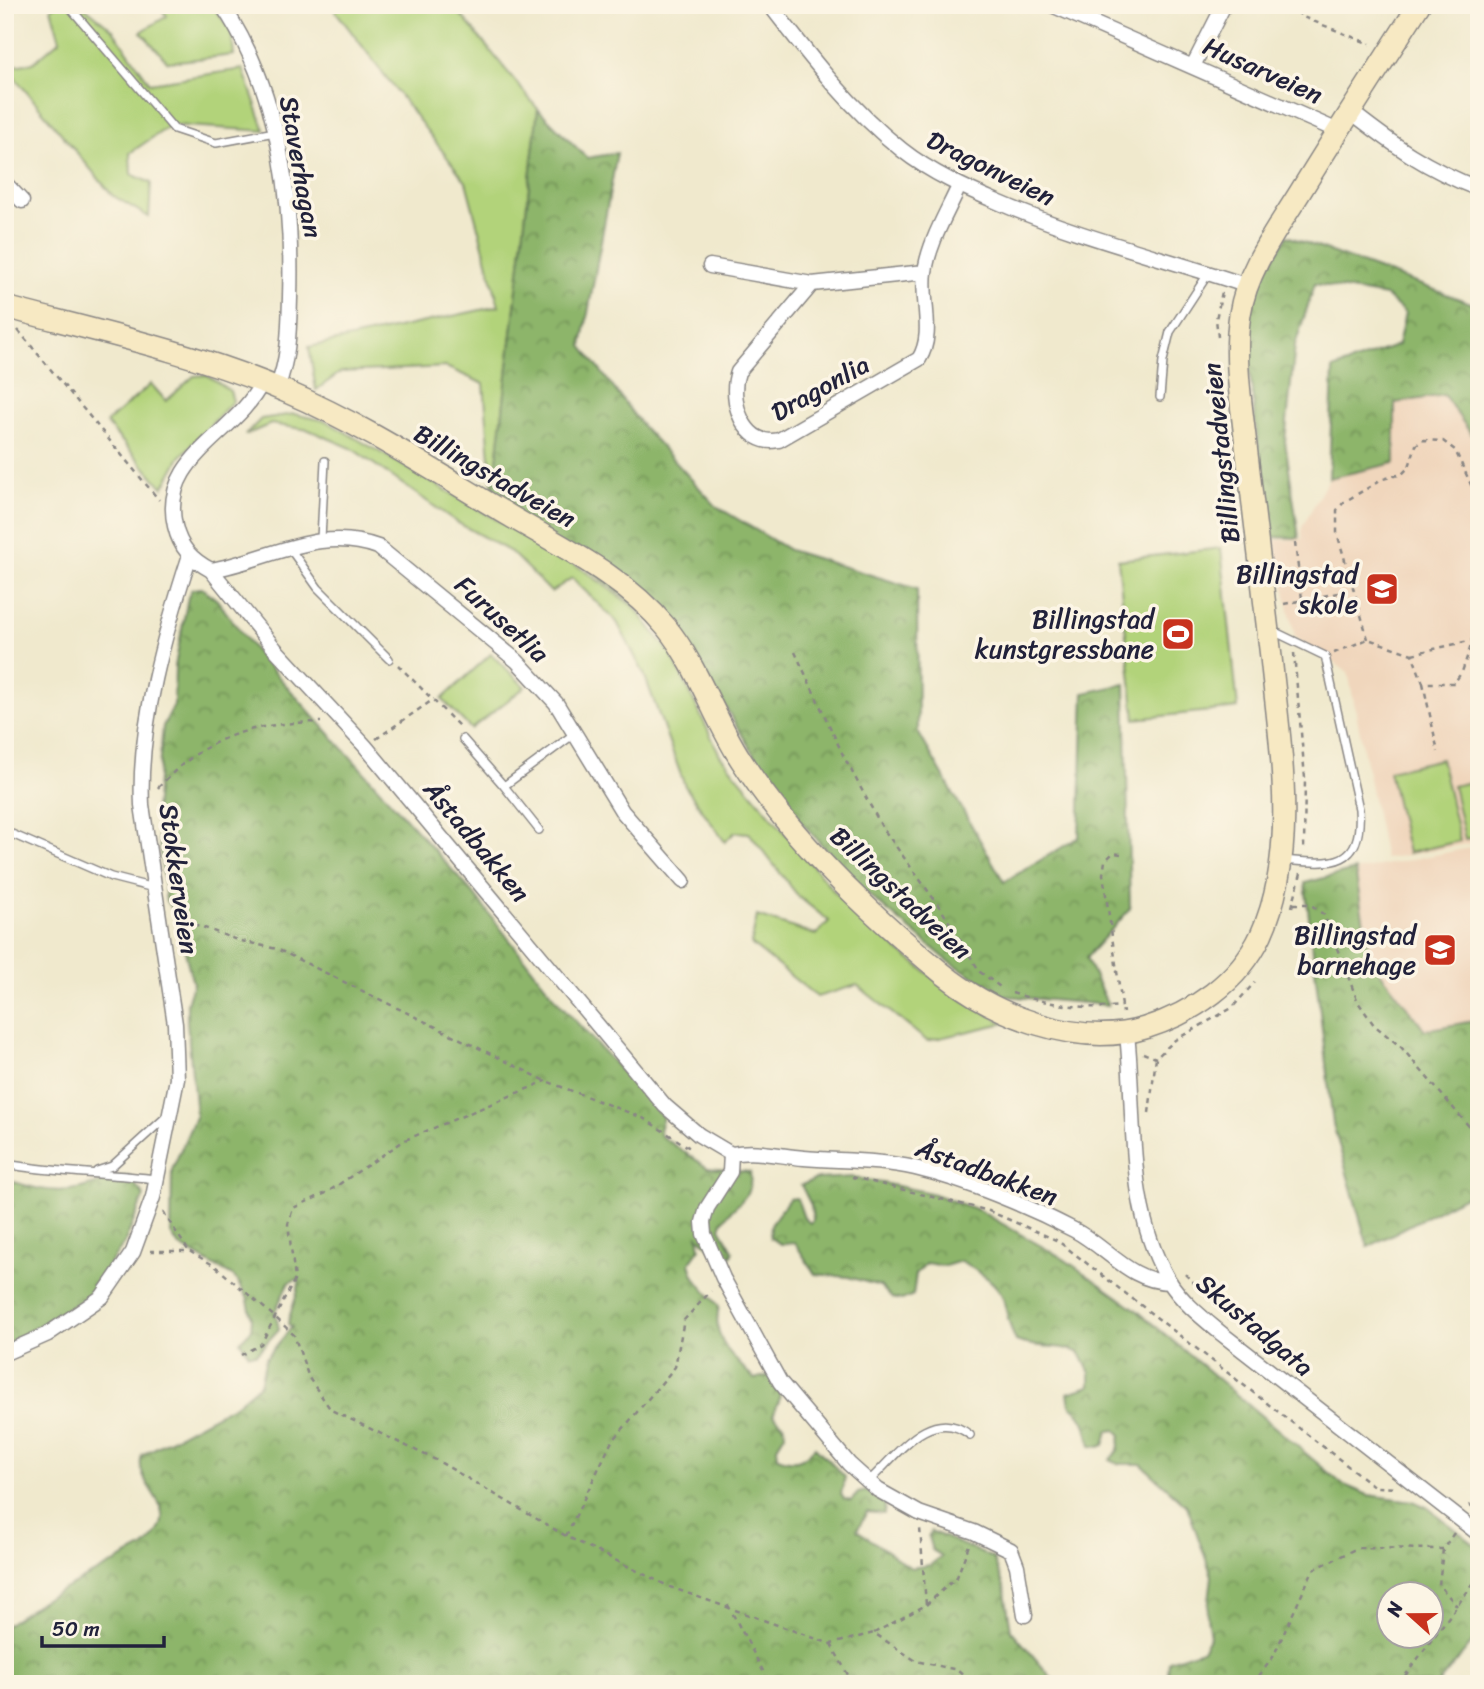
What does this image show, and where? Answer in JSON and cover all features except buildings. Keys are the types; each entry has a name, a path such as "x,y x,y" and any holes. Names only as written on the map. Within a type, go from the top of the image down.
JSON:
{"main road":[{"name":"Billingstadveien","path":"10,316 160,348 269,385 365,432 606,573 667,627 681,648 738,757 777,810 825,866 951,980 999,1009 1040,1025 1090,1033 1127,1034 1156,1025 1203,1002 1237,972 1259,939 1273,900 1281,860 1282,791 1267,628 1239,383 1241,308 1263,253 1419,5"}],"street":[{"name":"Staverhagan","path":"222,5 251,55 275,131 285,183 291,258 288,347 269,385"},
{"name":"Dragonveien","path":"769,5 827,78 864,119 904,152 959,186 1060,229 1248,286"},
{"name":"Husarveien","path":"1052,5 1338,131"},
{"path":"1193,66 1224,5"},
{"name":"Husarveien","path":"1350,111 1401,151 1435,172 1479,189"},
{"path":"5,183 22,201"},
{"name":"Dragonlia","path":"812,284 738,372 734,382 735,398 748,432 762,441 779,440 919,359 926,341 925,272 930,251 959,186"},
{"path":"710,266 812,284 925,272"},
{"path":"190,555 181,546 172,511 181,473 195,455 269,385"},
{"name":"Furusetlia","path":"211,570 291,550 321,539 357,539 378,547 517,661 555,703 622,811 682,881"},
{"name":"Åstadbakken","path":"190,555 211,570 275,649 365,746 665,1106 699,1135 731,1154 752,1150 915,1168 999,1198 1075,1230 1147,1280 1170,1282"},
{"name":"Stokkerveien","path":"5,1353 48,1334 102,1297 133,1252 153,1197 177,1079 175,1024 142,806 140,769 147,726 176,600 190,555"},
{"name":"Skustadgata","path":"1127,1034 1143,1214 1152,1245 1170,1282 1215,1328 1479,1534"},
{"path":"731,1154 730,1172 703,1222 706,1244 780,1382 868,1482 919,1513 974,1532 1011,1550 1017,1566 1025,1615"}],"lane":[{"path":"68,5 174,130 216,143 275,131"},
{"path":"1160,397 1163,361 1170,332 1209,274"},
{"path":"321,539 325,461"},
{"path":"291,550 318,588 389,659"},
{"path":"1267,628 1293,643 1325,656 1359,809 1361,832 1356,847 1344,858 1304,862 1281,860"},
{"path":"504,786 573,734"},
{"path":"463,739 539,830"},
{"path":"5,831 111,877 155,888"},
{"path":"94,1172 112,1166 170,1113"},
{"path":"5,1164 50,1172 94,1172 157,1179"},
{"path":"868,1482 928,1427 943,1423 958,1425 970,1435"}],"path":[{"path":"1289,5 1303,18 1389,52"},
{"path":"10,316 153,496 172,511"},
{"path":"1368,639 1337,533 1337,510 1344,502 1383,478 1402,474 1409,467 1416,445 1424,440 1443,441 1455,450 1479,502"},
{"path":"1295,544 1302,600"},
{"path":"1277,605 1354,590"},
{"path":"1423,682 1454,683 1462,672 1479,622"},
{"path":"1325,656 1368,639 1412,654 1474,639"},
{"path":"1288,917 1304,862 1305,778 1293,643"},
{"path":"796,652 844,757 882,827 941,909 980,972 1004,990 1043,1002 1088,1009 1122,1006"},
{"path":"1412,654 1423,682 1438,752"},
{"path":"389,659 405,669 464,731 463,739"},
{"path":"365,746 434,699"},
{"path":"142,806 165,781 207,747 240,731 274,723 343,722"},
{"path":"1121,854 1113,853 1105,861 1103,874 1127,1034"},
{"path":"1293,904 1311,904 1324,915 1358,1002 1374,1025 1401,1047 1479,1138"},
{"path":"159,911 237,940 277,949 546,1081 643,1118 698,1152"},
{"path":"1149,1121 1148,1098 1156,1058 1175,1040 1233,1008 1258,977"},
{"path":"242,1355 261,1344 295,1279 288,1224 293,1208 327,1192 405,1140 546,1081"},
{"path":"847,1176 989,1211 1058,1241 1375,1487 1393,1490 1409,1482"},
{"path":"153,1197 189,1251 215,1266 294,1335 309,1378 331,1410 438,1461 566,1536 670,1587 728,1605 831,1644 874,1633 926,1605 957,1577 974,1532"},
{"path":"133,1252 189,1251"},
{"path":"1184,1273 1198,1290 1238,1326"},
{"path":"566,1536 611,1443 675,1367 684,1320 723,1278"},
{"path":"1459,1498 1479,1512"},
{"path":"919,1513 926,1605"},
{"path":"1457,1606 1439,1585 1443,1549 1461,1521"},
{"path":"1253,1684 1273,1657 1313,1570 1357,1548 1443,1549"},
{"path":"1399,1684 1479,1576"},
{"path":"728,1605 771,1684"},
{"path":"874,1633 916,1661 958,1670 974,1684"},
{"path":"831,1644 853,1684"}],"shaded area":[{"name":"Billingstad skole","path":"1444,395 1479,445 1479,842 1385,859 1348,672 1295,637 1274,540 1302,539 1302,527 1329,478 1395,463 1394,403"},
{"path":"1479,846 1479,1020 1425,1030 1370,959 1355,871"}],"green space":[{"path":"56,5 82,5 113,30 150,83 243,69 265,131 171,125 130,153 131,174 151,183 149,217 112,195 6,67 33,63 60,40 51,8"},
{"path":"158,5 211,5 231,30 234,55 168,62 141,32 167,16"},
{"path":"331,5 453,5 538,109 493,496 484,384 446,367 341,372 316,390 309,347 499,306 466,182"},
{"path":"538,109 587,158 617,153 582,346 643,427 716,506 789,550 917,589 918,732 1004,882 1079,837 1084,693 1125,684 1130,909 1086,958 1108,1005 1005,996 947,960 865,892 781,800 689,646 493,496"},
{"path":"1287,236 1476,305 1475,349 1479,353 1479,445 1444,395 1395,403 1395,463 1329,478 1333,369 1398,345 1405,313 1386,296 1315,284 1295,345 1285,441 1299,538 1268,537 1246,337 1257,285"},
{"path":"868,363 873,371 831,395 825,385"},
{"path":"207,375 230,391 233,401 180,457 163,488 106,423 151,384 166,401 194,376"},
{"path":"294,414 326,421 582,569 634,607 671,654 720,755 838,896 898,950 957,996 1004,1023 927,1041 857,985 817,997 751,944 757,916 816,935 829,921 799,897 749,833 735,832 725,842 685,786 644,674 617,622 572,578 551,592 511,552 458,523 351,448 309,430 271,424 245,435 261,419"},
{"name":"Billingstad kunstgressbane","path":"1221,548 1238,708 1135,719 1118,560"},
{"path":"202,588 217,600 256,652 472,892 560,1004 663,1117 659,1130 661,1136 708,1168 750,1172 748,1191 720,1228 734,1252 729,1258 721,1258 698,1236 700,1248 690,1262 697,1281 719,1306 718,1329 731,1355 754,1379 777,1373 781,1377 779,1401 773,1415 784,1425 785,1434 777,1447 778,1457 799,1460 815,1447 845,1477 841,1494 844,1499 851,1501 858,1493 866,1491 885,1504 884,1514 867,1512 857,1530 911,1568 930,1565 942,1556 932,1550 928,1537 931,1531 993,1558 1004,1586 1011,1630 1057,1684 5,1684 5,1626 43,1600 143,1548 157,1534 162,1521 161,1510 144,1479 142,1455 235,1405 260,1384 266,1358 292,1327 288,1324 299,1279 289,1282 275,1311 279,1329 256,1354 249,1354 240,1341 251,1330 252,1318 247,1297 234,1277 178,1245 171,1234 172,1170 196,1115 187,1022 187,1003 193,984 176,915 166,901 155,810 163,726 174,705 175,666 188,597 192,589"},
{"path":"491,654 525,687 471,729 442,699"},
{"path":"1441,759 1460,841 1408,853 1389,771"},
{"path":"1479,780 1479,836 1465,839 1453,786"},
{"path":"1355,870 1370,959 1425,1030 1479,1020 1479,1189 1368,1247 1333,1124 1305,883"},
{"path":"129,1176 144,1196 125,1242 86,1298 5,1345 5,1179 57,1191"},
{"path":"853,1177 931,1193 978,1210 1064,1259 1134,1308 1342,1484 1368,1495 1413,1501 1427,1507 1479,1548 1479,1633 1476,1638 1438,1684 1167,1684 1169,1661 1202,1650 1210,1636 1207,1617 1212,1576 1187,1506 1141,1464 1118,1464 1110,1460 1118,1450 1121,1435 1116,1430 1108,1431 1104,1445 1091,1446 1085,1423 1070,1405 1068,1393 1090,1386 1090,1373 1080,1353 1016,1341 1000,1292 991,1281 961,1261 945,1266 926,1263 916,1274 913,1295 902,1300 892,1298 880,1286 848,1277 815,1274 795,1243 781,1244 770,1238 771,1224 789,1199 797,1198 804,1218 810,1223 813,1220 811,1205 801,1185 817,1179"}],"place":[{"name":"Billingstad skole","path":"1382,589"},
{"name":"Billingstad kunstgressbane","path":"1178,634"},
{"name":"Billingstad barnehage","path":"1440,950"}]}
